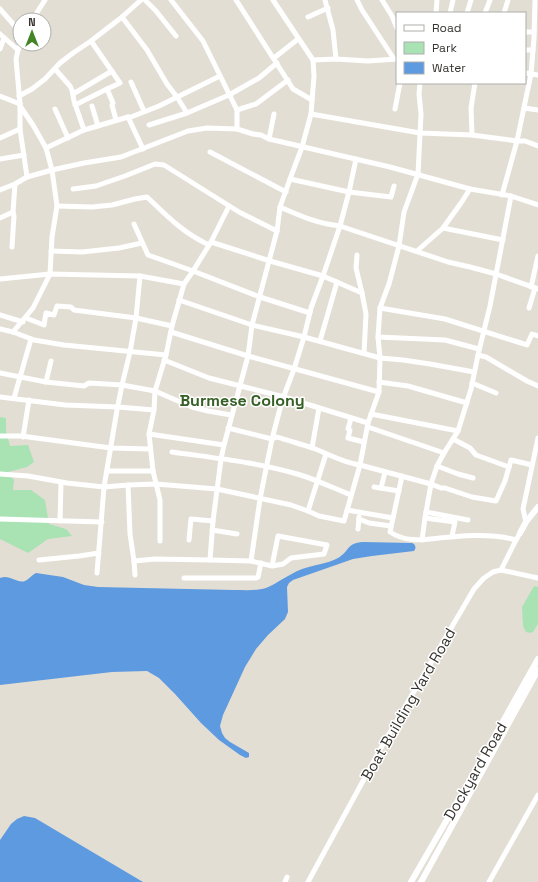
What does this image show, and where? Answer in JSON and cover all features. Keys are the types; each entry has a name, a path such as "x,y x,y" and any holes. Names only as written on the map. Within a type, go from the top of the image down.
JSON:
{"street":[{"path":"37,12 45,0"},
{"path":"19,96 46,80 60,64 73,53 122,17 141,0"},
{"path":"145,0 176,36"},
{"path":"171,0 203,41 236,110 237,130"},
{"path":"236,0 293,89 312,100"},
{"path":"210,560 213,521 224,445 248,356 252,325 270,261 277,231 280,207 302,147 311,114 314,76 313,60 273,0"},
{"path":"357,0 362,10 396,59"},
{"path":"382,0 395,20"},
{"path":"436,12 437,0"},
{"path":"450,12 453,0"},
{"path":"467,12 471,0"},
{"path":"485,12 490,0"},
{"path":"504,12 508,0"},
{"path":"502,195 517,141 524,108 528,74 534,54 535,0"},
{"path":"308,17 328,3 334,30 336,59"},
{"path":"0,9 12,23"},
{"path":"122,17 147,50 166,84 177,97 187,113"},
{"path":"0,49 2,36"},
{"path":"2,36 12,45"},
{"path":"274,58 298,38"},
{"path":"75,105 120,83 91,41"},
{"path":"18,52 16,59 19,84 20,129 27,177"},
{"path":"313,60 336,59 368,61 396,59"},
{"path":"149,126 187,113 229,95 259,78 277,63"},
{"path":"55,69 70,86 84,130"},
{"path":"73,94 112,71"},
{"path":"528,74 538,75"},
{"path":"46,148 84,130 131,117 159,106 220,76"},
{"path":"236,110 256,104 288,80"},
{"path":"131,82 144,111"},
{"path":"395,109 400,84"},
{"path":"0,474 28,476 61,483 104,487 156,484 218,489 291,505 319,516 344,521 360,465 368,425 379,392 380,358 378,337 380,308 389,284 404,212 418,174 421,114 419,94 420,84"},
{"path":"472,134 471,108 475,84"},
{"path":"107,89 116,120"},
{"path":"0,96 20,105 46,148 52,170 57,206 52,237 50,274 33,308 13,332"},
{"path":"92,106 98,126"},
{"path":"524,108 538,110"},
{"path":"55,109 68,138"},
{"path":"269,139 274,114"},
{"path":"311,114 420,133 472,134 525,141 538,146"},
{"path":"128,117 143,149"},
{"path":"0,190 27,177 84,163 121,157 188,131 207,128 237,130 261,135 269,139 418,174 470,189 511,196 538,205"},
{"path":"0,138 20,129"},
{"path":"210,152 286,192"},
{"path":"0,159 24,155"},
{"path":"251,561 260,498 272,439 310,313 340,226 356,159"},
{"path":"73,189 96,186 155,164 164,165 239,212 277,231"},
{"path":"290,179 349,192 391,197 394,186"},
{"path":"12,247 15,184"},
{"path":"417,251 443,228 470,189"},
{"path":"422,540 431,484 437,466 458,431 472,383 496,274 511,196"},
{"path":"57,206 92,207 112,205 147,197 175,224 198,240 323,276 362,293"},
{"path":"160,541 160,500 153,472 149,434 154,410 155,391 184,284 210,243 229,206"},
{"path":"280,207 310,220 328,225 340,226 448,262 496,274 534,288"},
{"path":"0,218 13,212"},
{"path":"134,224 148,255 260,297 310,313"},
{"path":"443,228 502,240"},
{"path":"51,251 82,252 118,248 142,242"},
{"path":"357,255 356,268 366,314 364,353"},
{"path":"529,308 534,288 538,256"},
{"path":"0,279 50,274 140,276 184,284"},
{"path":"97,573 104,487 122,385 136,318 140,276"},
{"path":"320,341 337,282"},
{"path":"179,300 252,325 320,341 380,358 430,364 474,372"},
{"path":"0,315 44,325 46,313 54,315 57,306 72,306 74,310 136,318 172,326"},
{"path":"380,308 445,319 527,346 532,334 538,336"},
{"path":"0,329 31,339 64,346 130,352 165,358 209,378 240,385 320,408 444,453"},
{"path":"171,332 248,356 379,392"},
{"path":"378,337 445,340 479,352 538,386"},
{"path":"14,398 31,339"},
{"path":"46,382 51,361"},
{"path":"0,373 46,382 84,386 89,383 122,385 155,391 192,407 231,415"},
{"path":"379,382 408,386 467,402"},
{"path":"472,383 496,393"},
{"path":"0,397 65,405 154,410"},
{"path":"23,437 29,400"},
{"path":"312,448 320,408"},
{"path":"371,414 458,431"},
{"path":"351,418 348,429 350,430 348,438 364,442"},
{"path":"228,428 272,439 277,437 312,448 354,464 431,484 437,487 496,501 505,481 511,460 532,465"},
{"path":"149,434 224,445"},
{"path":"0,436 23,437 111,448 150,448"},
{"path":"526,522 523,509 538,438"},
{"path":"453,439 470,448 476,456 509,467"},
{"path":"172,452 267,466 298,474 351,495"},
{"path":"308,511 326,454"},
{"path":"437,466 473,478"},
{"path":"108,471 153,472"},
{"path":"381,488 385,472"},
{"path":"402,476 390,532 396,536 405,539 422,540 452,536 496,536 516,540"},
{"path":"60,521 61,483"},
{"path":"128,485 130,534 135,575"},
{"path":"374,486 399,491"},
{"path":"538,508 526,522 501,570 538,578"},
{"path":"347,510 393,518"},
{"path":"426,512 468,520"},
{"path":"358,529 361,513"},
{"path":"425,518 455,522 452,536"},
{"path":"0,519 102,522"},
{"path":"189,540 191,519 213,521"},
{"path":"359,519 391,526"},
{"path":"212,530 237,534"},
{"path":"134,560 251,561 272,566 283,564 291,558 324,554 327,545 278,536 272,566"},
{"path":"39,560 99,554"},
{"path":"184,578 256,578 258,577 261,563"},
{"name":"Boat Building Yard Road","path":"308,882 382,746 474,589 484,578 493,572 501,570"},
{"name":"Dockyard Road","path":"421,882 538,659"},
{"name":"Dockyard Road","path":"411,882 481,768 538,670"},
{"path":"489,882 538,795"}],"green space":[{"path":"0,417 6,418 6,430 10,446 28,445 34,462 27,467 8,472 14,480 13,490 31,490 45,500 49,524 66,529 72,536 48,539 28,553 0,539"},
{"path":"534,586 538,587 538,624 533,632 530,633 526,632 523,626 522,607"}],"water":[{"path":"363,542 412,543 416,548 414,551 353,559 293,580 289,583 287,587 288,612 285,619 256,649 245,667 223,715 220,726 225,738 249,753 249,757 246,758 240,755 219,740 159,678 147,671 112,672 0,685 0,578 7,577 22,582 36,573 63,577 84,585 98,587 258,590 266,588 302,569 334,560 354,544"},
{"path":"24,816 35,818 143,882 0,882 0,840 11,824"}],"district":[{"name":"Burmese Colony","path":"242,400"}]}
